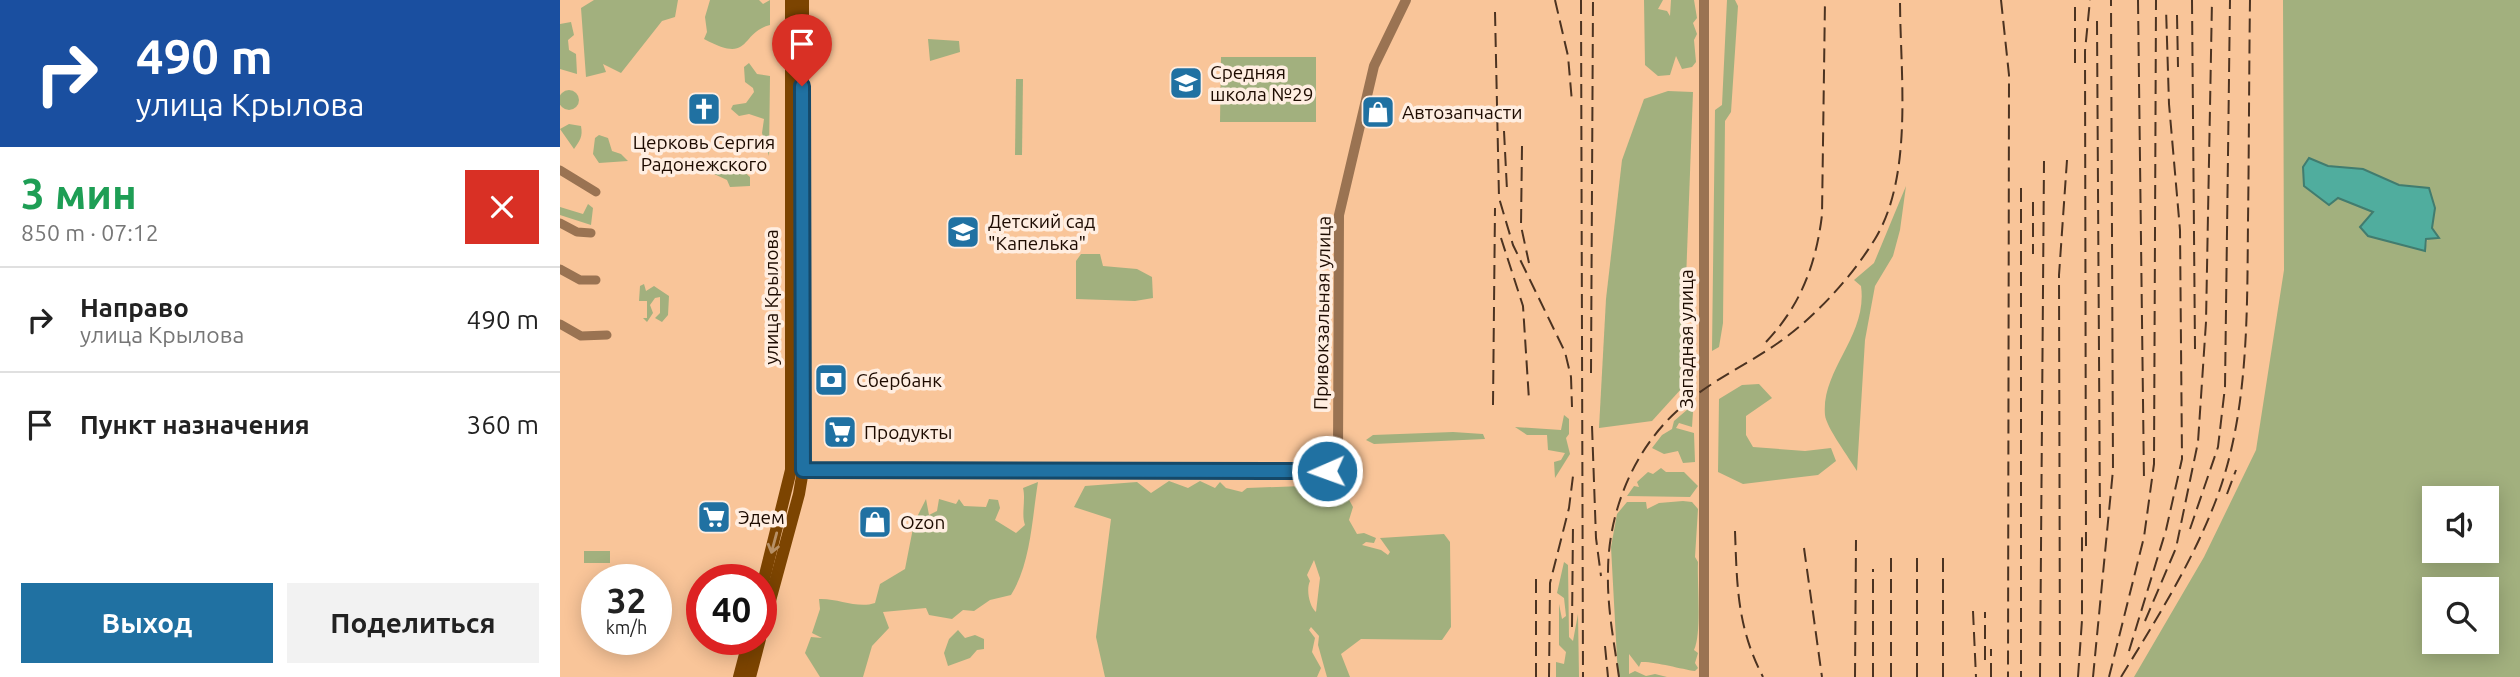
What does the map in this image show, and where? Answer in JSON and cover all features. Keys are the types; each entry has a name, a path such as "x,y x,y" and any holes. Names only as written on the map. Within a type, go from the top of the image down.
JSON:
{"main road":[{"name":"улица Крылова","path":"777,577 799,494 791,0"},
{"name":"улица Крылова","path":"769,564 797,470 803,0"},
{"path":"739,677 745,655"},
{"name":"улица Крылова","path":"750,677 756,655"}],"street":[{"name":"Привокзальная улица","path":"797,470 1317,473 1332,468 1338,454 1339,215 1374,66 1406,0"},
{"name":"Западная улица","path":"1704,0 1704,677"},
{"path":"560,170 596,192"},
{"path":"560,223 577,232 591,233"},
{"path":"560,269 580,280 596,280"},
{"path":"560,324 581,336 607,335"}],"green space":[{"path":"594,0 678,0 675,17 662,21 621,73 603,64 606,72 586,77 581,8"},
{"path":"710,0 759,0 763,4 770,0 770,25 753,34 738,48 719,46 704,39 707,32 705,17"},
{"path":"1644,0 1663,0 1658,9 1667,11 1670,16 1671,0 1694,0 1697,18 1693,23 1697,34 1694,40 1696,62 1692,67 1682,69 1676,56 1670,75 1658,76 1645,65"},
{"path":"1727,0 1735,0 1738,6 1731,112 1725,121 1723,323 1719,347 1712,351 1715,110 1722,105"},
{"path":"2283,0 2520,0 2520,677 2134,677 2204,557 2256,450 2284,270","holes":["2309,158 2328,166 2363,169 2399,185 2429,188 2435,208 2425,250 2374,212 2338,198"]},
{"path":"571,22 574,35 568,40 569,50 576,54 577,74 560,69 560,24"},
{"path":"928,39 959,41 960,52 930,61"},
{"path":"1221,57 1316,57 1316,122 1220,122"},
{"path":"749,63 757,74 770,76 769,156 762,133 764,119 749,114 739,116 731,109 733,105 746,103 754,92 745,82 744,67"},
{"path":"1016,79 1023,79 1022,155 1015,155"},
{"path":"565,91 573,91 578,96 578,104 573,109 565,109 560,104 560,96"},
{"path":"1668,91 1693,92 1682,388 1652,421 1599,428 1606,299 1622,160 1644,99"},
{"path":"569,124 581,126 582,133 574,149 560,129"},
{"path":"599,135 608,138 612,151 621,154 628,161 599,163 593,154 595,138"},
{"path":"737,166 738,172 742,170 750,177 750,186 730,187 727,180 714,174 717,170"},
{"path":"1906,186 1900,230 1893,256 1875,286 1865,340 1857,471 1826,420 1826,398 1836,367 1858,321 1861,286 1854,280 1874,263"},
{"path":"588,204 593,208 591,225 560,215 560,207 583,214"},
{"path":"1081,254 1100,254 1103,266 1137,269 1152,277 1153,298 1135,301 1076,299 1076,261"},
{"path":"644,284 646,291 654,286 669,296 668,315 662,322 655,318 660,313 660,297 655,298 650,305 653,313 647,322 643,318 647,318 647,301 639,301 640,286"},
{"path":"1759,384 1772,398 1746,416 1746,435 1753,447 1805,451 1831,448 1836,461 1818,475 1743,484 1718,472 1719,399 1742,385"},
{"path":"1688,409 1693,412 1692,427 1679,423 1676,428 1694,433 1695,462 1683,463 1678,451 1664,454 1652,448 1662,435 1672,429 1674,421"},
{"path":"1564,415 1569,419 1569,434 1566,438 1570,454 1555,478 1554,462 1561,460 1565,453 1548,450 1547,435 1527,435 1515,427 1561,430"},
{"path":"1453,432 1483,434 1485,439 1374,444 1366,440 1373,435"},
{"path":"1661,468 1666,472 1684,472 1698,486 1690,497 1627,496 1634,486 1639,487 1637,482 1648,472 1653,474"},
{"path":"1169,481 1188,488 1200,481 1215,488 1220,482 1226,488 1242,492 1247,488 1303,486 1347,496 1353,507 1349,520 1357,534 1364,533 1376,538 1374,543 1366,542 1362,545 1381,550 1388,555 1390,552 1380,538 1444,534 1450,542 1451,627 1442,640 1361,639 1341,654 1350,677 1327,677 1318,645 1319,636 1311,627 1309,630 1315,638 1312,652 1321,668 1317,677 1105,677 1096,637 1111,519 1074,507 1085,486 1137,482 1151,493","holes":["1314,560 1320,578 1316,612 1309,597 1310,581 1307,575"]},
{"path":"1038,482 1027,555 1011,595 990,600 974,611 963,610 952,619 929,615 926,608 883,612 889,628 872,646 863,677 820,677 805,653 811,637 822,638 812,633 820,609 819,599 861,605 875,603 880,584 905,569 914,523 926,499 929,515 937,511 939,499 956,504 959,499 964,506 986,507 989,499 998,500 1000,508 995,520 1016,533 1025,525 1023,488"},
{"path":"1627,502 1646,502 1647,509 1659,503 1692,502 1698,509 1695,557 1698,562 1699,620 1694,650 1698,653 1695,663 1698,668 1695,671 1646,662 1641,662 1639,667 1629,654 1629,674 1635,671 1646,676 1655,674 1667,677 1618,677 1611,547 1617,514"},
{"path":"584,551 610,551 610,563 584,563"},
{"path":"1564,562 1568,565 1569,637 1573,641 1578,614 1579,677 1556,677 1556,662 1564,664 1566,652 1559,645 1559,604 1562,619 1566,616 1564,598 1557,593"},
{"path":"958,630 965,638 975,635 984,639 984,649 977,650 970,658 948,666 944,653 949,639"}],"water":[{"path":"2309,158 2328,166 2363,169 2399,185 2429,188 2435,208 2432,228 2439,238 2426,239 2425,251 2368,236 2360,227 2373,212 2338,198 2329,205 2304,186 2303,167"}],"railway":[{"path":"1555,0 1568,56 1572,102"},
{"path":"1581,0 1583,677"},
{"path":"1591,373 1593,0"},
{"path":"1766,342 1798,298 1811,267 1819,233 1822,215 1825,0"},
{"path":"1619,677 1611,624 1609,550 1618,506 1636,464 1661,427 1688,401 1778,343 1819,309 1865,254 1887,213 1895,185 1902,122 1900,0"},
{"path":"2001,0 2009,75 2008,677"},
{"path":"2075,0 2075,63"},
{"path":"2086,546 2085,51 2090,0"},
{"path":"2093,677 2113,470 2111,0"},
{"path":"2138,0 2144,481"},
{"path":"2109,677 2144,537 2154,464 2156,0"},
{"path":"2192,0 2195,349"},
{"path":"2145,621 2176,548 2198,442 2206,322 2212,0"},
{"path":"2190,529 2218,447 2225,387 2230,0"},
{"path":"2121,677 2173,591 2196,546 2216,500 2235,433 2246,327 2250,0"},
{"path":"2129,651 2166,530 2182,459 2180,230 2169,104 2166,8"},
{"path":"1495,12 1499,198 1513,245 1565,352 1571,377 1572,407"},
{"path":"2177,15 2178,67"},
{"path":"2097,21 2100,522"},
{"path":"1504,131 1507,190"},
{"path":"1522,146 1521,226 1529,263"},
{"path":"2060,677 2059,275 2067,160"},
{"path":"2040,677 2044,161"},
{"path":"2021,188 2021,677"},
{"path":"2033,202 2033,254"},
{"path":"1493,405 1495,208"},
{"path":"1501,238 1523,306 1529,400"},
{"path":"1592,426 1596,538 1601,576"},
{"path":"2227,494 2236,470"},
{"path":"1549,677 1550,583 1569,508 1573,476"},
{"path":"1572,627 1573,525"},
{"path":"1735,531 1743,623 1754,659 1763,677"},
{"path":"2078,677 2082,620 2082,537"},
{"path":"1855,677 1856,540"},
{"path":"1804,548 1822,677"},
{"path":"1891,553 1891,677"},
{"path":"1917,553 1917,677"},
{"path":"1943,553 1943,677"},
{"path":"1873,569 1873,677"},
{"path":"1536,578 1536,677"},
{"path":"1973,611 1976,677"},
{"path":"1985,612 1985,660"},
{"path":"1605,646 1608,677"},
{"path":"1991,649 1991,677"}],"place":[{"name":"Средняя школа №29","path":"1186,83"},
{"name":"Церковь Сергия Радонежского","path":"704,109"},
{"name":"Автозапчасти","path":"1378,112"},
{"name":"Детский сад \"Капелька\"","path":"963,232"},
{"name":"Сбербанк","path":"831,380"},
{"name":"Продукты","path":"840,432"},
{"name":"Эдем","path":"714,517"},
{"name":"Ozon","path":"875,522"}],"route":[{"path":"802,86 803,470 1327,471"}]}
